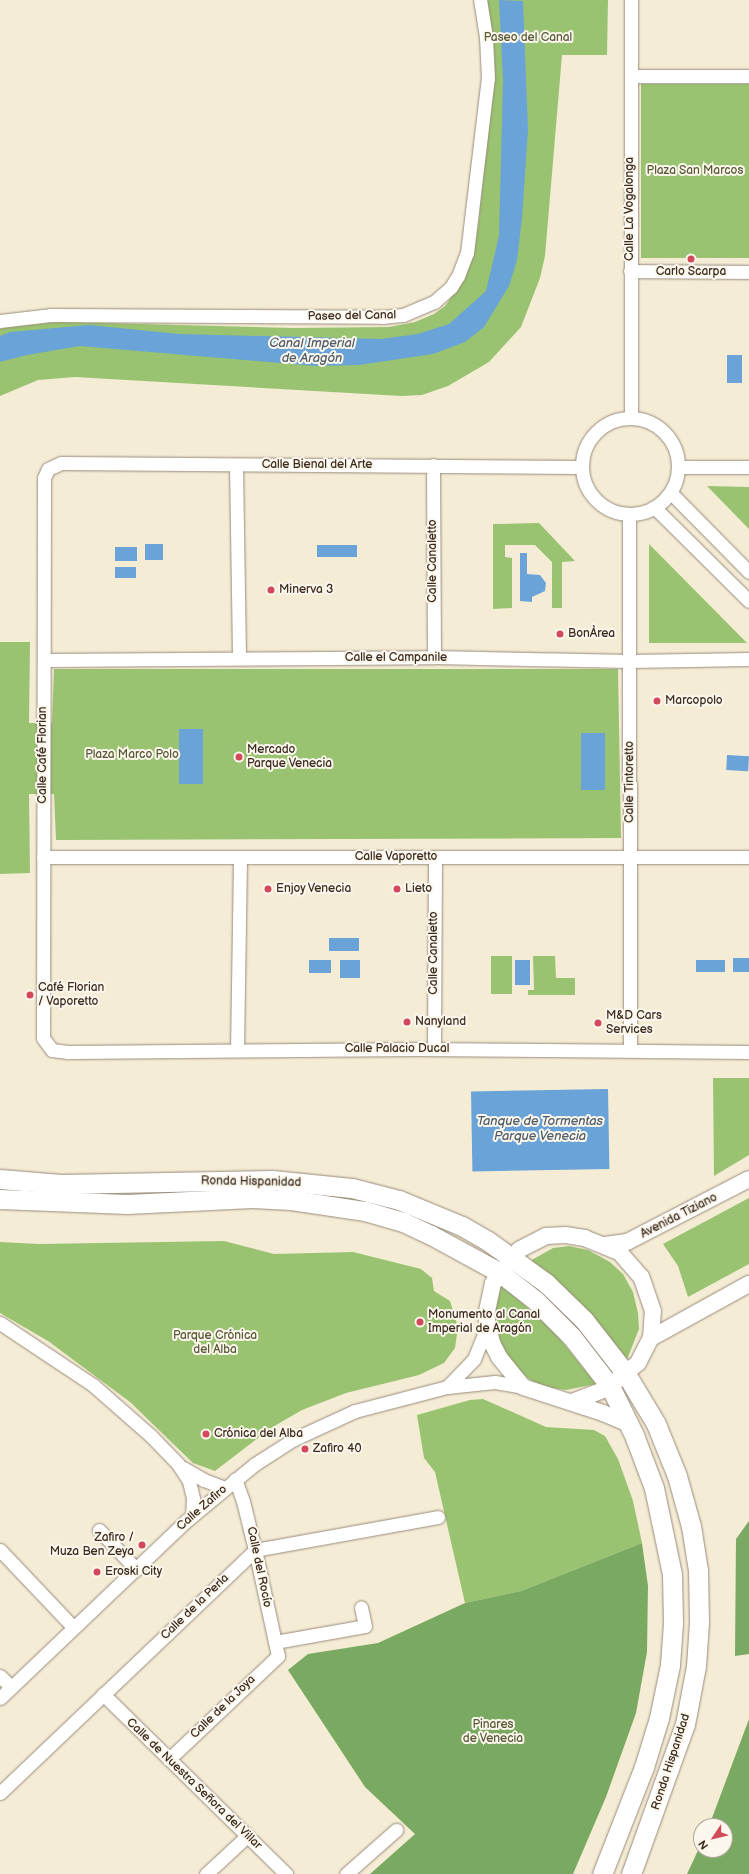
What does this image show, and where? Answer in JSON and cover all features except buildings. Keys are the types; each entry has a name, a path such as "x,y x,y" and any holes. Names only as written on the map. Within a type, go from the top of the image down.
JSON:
{"highway":[{"name":"Ronda Hispanidad","path":"0,1180 61,1184 272,1180 352,1188 399,1200 439,1216 482,1238 546,1283 584,1320 626,1374 656,1424 681,1490 691,1526 698,1570 699,1622 696,1666 685,1724 631,1874"},
{"name":"Ronda Hispanidad","path":"0,1199 127,1204 252,1198 331,1205 403,1222 432,1235 499,1272 554,1318 581,1348 610,1386 629,1424 654,1488 665,1534 672,1574 673,1623 670,1665 659,1718 642,1774 602,1874"}],"main road":[{"name":"Avenida Tiziano","path":"605,1245 628,1242 749,1179"},
{"path":"572,1402 610,1386 626,1374 642,1358 651,1338 653,1311 647,1288 627,1258 605,1245 566,1235 546,1236 534,1240 511,1258 499,1272 490,1292 487,1326 499,1357 523,1387 543,1395 572,1402 629,1424"},
{"path":"651,1338 749,1284"}],"street":[{"name":"Paseo del Canal","path":"0,320 50,315 383,317 403,315 434,302 450,287 467,253 488,78 486,36 480,0"},
{"name":"Calle La Vogalonga","path":"631,0 631,418"},
{"path":"631,76 749,76"},
{"path":"630,271 749,272"},
{"path":"631,418 652,423 669,437 678,456 679,467 671,493 655,508 629,515 611,511 596,501 585,485 582,467 587,444 598,429 614,420 631,418"},
{"name":"Calle Bienal del Arte","path":"53,465 433,465 582,467"},
{"name":"Calle Café Florian","path":"47,1046 43,1038 42,1027 44,478 53,465"},
{"path":"236,465 239,658"},
{"name":"Calle Canaletto","path":"433,465 434,657"},
{"path":"679,467 749,466"},
{"path":"671,493 749,572"},
{"path":"655,508 749,601"},
{"name":"Calle Tintoretto","path":"629,515 630,1050"},
{"name":"Calle el Campanile","path":"44,660 434,657 630,661 749,660"},
{"name":"Calle Vaporetto","path":"43,857 749,857"},
{"path":"237,1050 240,857"},
{"name":"Calle Canaletto","path":"434,1049 435,857"},
{"name":"Calle Palacio Ducal","path":"47,1046 55,1051 68,1052 434,1049 749,1052"},
{"path":"0,1323 93,1385 151,1436 178,1464 192,1488 192,1516"},
{"path":"447,1387 474,1359 487,1326"},
{"name":"Calle Zafiro","path":"0,1698 73,1627 192,1516 235,1479 272,1452 323,1424 369,1407 447,1387 495,1382 523,1387"},
{"path":"178,1464 204,1480 225,1488"},
{"name":"Calle del Rocío","path":"235,1479 244,1501 278,1656"},
{"path":"255,1550 438,1517"},
{"path":"99,1530 136,1568"},
{"path":"0,1550 73,1627"},
{"name":"Calle de la Perla","path":"0,1793 102,1694 255,1550"},
{"path":"275,1642 365,1626 361,1607"},
{"name":"Calle de la Joya","path":"169,1759 278,1656"},
{"path":"0,1676 11,1687"},
{"name":"Calle de Nuestra Señora del Villar","path":"102,1694 286,1874"},
{"path":"346,1874 396,1830"},
{"path":"206,1874 247,1836"}],"green space":[{"name":"Paseo del Canal","path":"486,0 608,0 607,55 562,55 545,256 540,278 521,327 489,362 448,386 422,395 401,396 75,377 38,380 0,396 0,329 7,327 61,322 293,328 389,327 415,322 434,314 445,306 465,278 475,246 479,219 493,60"},
{"name":"Plaza San Marcos","path":"641,84 749,84 749,258 641,258"},
{"path":"707,486 749,487 749,529"},
{"path":"539,523 575,561 562,562 562,608 552,608 552,562 535,545 505,545 505,557 512,558 512,608 493,609 493,524"},
{"path":"649,544 747,643 649,643"},
{"name":"Plaza Marco Polo","path":"0,642 30,642 29,723 52,723 54,669 618,669 621,838 56,840 54,794 29,794 30,873 0,874"},
{"path":"491,956 512,956 512,994 491,994"},
{"path":"533,956 555,956 556,978 575,978 575,995 528,995 528,990 534,990"},
{"path":"713,1078 749,1078 749,1155 714,1176"},
{"path":"749,1198 749,1264 688,1297 678,1266 663,1244"},
{"name":"Parque Crónica del Alba","path":"224,1241 274,1254 353,1252 421,1269 432,1278 434,1291 450,1301 458,1327 455,1348 444,1363 419,1375 346,1393 302,1410 271,1428 215,1471 193,1463 130,1402 48,1341 0,1313 0,1242 39,1244"},
{"path":"569,1246 588,1250 610,1262 623,1274 633,1292 638,1313 639,1329 626,1362 530,1261 553,1248"},
{"path":"501,1284 553,1330 596,1384 566,1390 552,1388 536,1384 517,1370 504,1354 495,1326 495,1312"},
{"path":"483,1399 546,1427 594,1430 605,1436 618,1459 633,1501 642,1543 521,1591 465,1603 435,1472 424,1458 417,1415 470,1400"},
{"path":"749,1521 749,1654 735,1656 736,1539"},
{"name":"Pinares de Venecia","path":"642,1543 648,1586 647,1652 636,1713 606,1797 573,1874 370,1874 415,1834 365,1787 288,1670 308,1654 378,1643 465,1603 521,1591"},
{"path":"749,1719 749,1874 687,1874 694,1858 733,1858 733,1818 712,1818"}],"water":[{"name":"Canal Imperial de Aragón","path":"499,0 523,1 528,130 522,218 517,260 509,286 484,327 465,342 433,354 359,365 316,366 80,346 27,355 0,362 0,336 10,332 89,325 179,334 381,339 418,334 449,324 486,291 499,236 503,80"},
{"path":"727,355 742,355 742,383 727,383"},
{"path":"145,544 163,544 163,560 145,560"},
{"path":"317,545 357,545 357,557 317,557"},
{"path":"115,547 137,547 137,561 115,561"},
{"path":"520,553 527,553 527,574 540,575 546,583 545,591 532,597 532,602 520,601"},
{"path":"115,567 136,567 136,578 115,578"},
{"path":"179,729 203,729 203,784 179,784"},
{"path":"581,733 605,733 605,790 581,790"},
{"path":"727,755 749,756 748,771 726,770"},
{"path":"329,938 359,938 359,951 329,951"},
{"path":"733,958 749,958 749,972 733,972"},
{"path":"309,960 331,960 331,973 309,973"},
{"path":"340,960 360,960 360,978 340,978"},
{"path":"515,960 530,960 530,985 515,985"},
{"path":"696,960 725,960 725,972 696,972"},
{"name":"Tanque de Tormentas Parque Venecia","path":"608,1089 609,1169 472,1171 471,1091"}],"place":[{"name":"Carlo Scarpa","path":"691,259"},
{"name":"Minerva 3","path":"271,590"},
{"name":"BonÀrea","path":"560,634"},
{"name":"Marcopolo","path":"657,701"},
{"name":"Mercado Parque Venecia","path":"239,757"},
{"name":"Enjoy Venecia","path":"268,889"},
{"name":"Lieto","path":"397,889"},
{"name":"Café Florian / Vaporetto","path":"30,995"},
{"name":"Nanyland","path":"407,1022"},
{"name":"M&D Cars Services","path":"598,1023"},
{"name":"Monumento al Canal Imperial de Aragón","path":"420,1322"},
{"name":"Crónica del Alba","path":"206,1434"},
{"name":"Zafiro 40","path":"305,1449"},
{"name":"Zafiro / Muza Ben Zeya","path":"142,1545"},
{"name":"Eroski City","path":"97,1572"}]}
